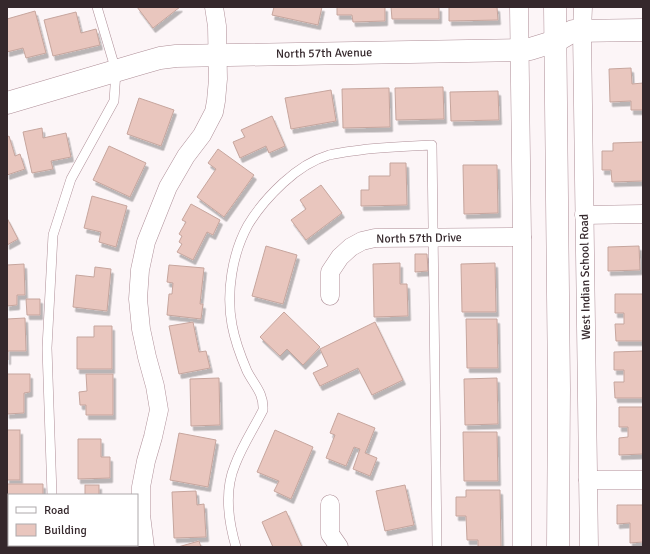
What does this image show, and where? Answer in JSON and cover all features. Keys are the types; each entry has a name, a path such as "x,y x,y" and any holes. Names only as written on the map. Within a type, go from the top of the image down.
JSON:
{"street":[{"path":"146,547 142,515 141,487 159,410 155,386 141,329 138,299 140,270 146,242 168,187 186,156 202,135 214,112 218,79 218,55 217,26 214,7"},
{"path":"519,7 522,237 522,547"},
{"path":"555,7 559,389 558,547"},
{"name":"West Indian School Road","path":"583,7 584,215 589,547"},
{"name":"North 57th Avenue","path":"7,103 160,58 176,56 519,50 530,49 556,41 573,32 643,30"},
{"path":"584,215 643,214"},
{"name":"North 57th Drive","path":"330,296 330,272 340,257 351,247 362,241 375,238 522,237"},
{"path":"588,480 643,480"},
{"path":"330,504 330,534 340,547"}],"lane":[{"path":"52,494 47,348 53,235 71,179 114,101 116,71 97,7"},
{"path":"236,547 231,530 228,507 229,487 234,466 263,410 264,402 248,372 239,350 232,326 229,306 233,269 238,249 248,225 259,209 274,192 292,175 308,164 329,155 351,151 401,146 432,145 437,547"}],"building":[{"path":"137,7 180,7 153,28"},
{"path":"274,7 322,7 318,25 272,15"},
{"path":"337,7 385,7 385,21 353,22 352,15 337,15"},
{"path":"391,7 439,7 439,19 392,19"},
{"path":"449,7 497,7 498,20 449,21"},
{"path":"35,11 46,53 26,58 23,48 7,52 7,19"},
{"path":"76,12 81,33 96,29 100,45 53,56 44,20"},
{"path":"631,68 632,84 643,83 643,110 631,110 631,101 610,102 609,69"},
{"path":"443,87 444,119 396,120 395,88"},
{"path":"389,88 390,127 343,128 342,89"},
{"path":"331,90 336,121 291,129 285,98"},
{"path":"498,91 499,120 451,121 450,92"},
{"path":"139,98 174,110 161,146 127,134"},
{"path":"272,116 285,146 269,153 266,146 240,158 233,142 245,137 241,130"},
{"path":"42,128 43,138 66,133 71,157 51,161 53,169 32,173 23,132"},
{"path":"9,136 15,156 20,154 25,169 7,175 7,137"},
{"path":"643,142 643,181 612,182 611,170 602,170 602,151 613,151 613,143"},
{"path":"109,146 146,163 130,197 93,180"},
{"path":"218,149 254,175 224,217 197,197 216,169 208,163"},
{"path":"390,163 406,163 407,205 361,206 361,190 369,190 369,176 390,176"},
{"path":"463,165 497,165 498,213 464,214"},
{"path":"321,185 342,213 306,240 291,220 306,209 300,200"},
{"path":"92,196 127,206 116,247 99,242 101,232 84,228"},
{"path":"191,204 220,220 213,235 207,232 193,260 177,252 182,244 179,242 182,236 179,234 186,222 182,220"},
{"path":"7,218 18,239 7,245"},
{"path":"266,246 297,255 283,304 252,296"},
{"path":"639,246 640,270 608,271 608,247"},
{"path":"415,254 427,254 428,271 415,272"},
{"path":"400,263 400,284 407,284 408,316 374,317 373,264"},
{"path":"495,263 496,312 462,312 461,264"},
{"path":"24,264 25,295 17,295 17,305 7,306 7,265"},
{"path":"169,265 204,268 200,304 203,304 201,319 167,315 169,294 172,294 173,283 167,282"},
{"path":"95,267 111,269 107,311 73,307 76,275 94,277"},
{"path":"615,294 643,294 643,341 616,341 615,324 624,324 624,313 615,313"},
{"path":"26,299 40,299 40,315 27,315"},
{"path":"284,312 320,347 303,365 287,349 280,356 260,337"},
{"path":"25,318 26,351 8,351 7,360 7,319"},
{"path":"466,319 497,319 498,368 467,368"},
{"path":"193,322 199,352 206,351 210,368 179,374 169,326"},
{"path":"375,322 403,380 372,395 358,368 320,386 313,373 328,366 320,349"},
{"path":"94,326 112,326 112,369 77,369 77,337 94,337"},
{"path":"643,351 643,398 615,398 614,382 624,382 624,370 614,370 614,352"},
{"path":"7,374 30,374 30,392 24,393 24,413 7,414"},
{"path":"86,374 113,374 113,415 86,415 86,405 80,405 79,392 87,391"},
{"path":"219,378 220,425 191,426 190,379"},
{"path":"497,378 498,424 465,425 464,379"},
{"path":"619,407 643,407 643,454 619,455 619,438 628,437 628,427 619,427"},
{"path":"338,413 375,428 365,453 377,458 370,476 353,469 360,449 354,447 346,466 326,458 335,435 330,433"},
{"path":"7,430 20,430 20,480 7,480"},
{"path":"275,430 313,447 291,499 274,491 279,481 257,472"},
{"path":"463,432 497,432 498,481 464,481"},
{"path":"179,433 216,440 208,487 170,480"},
{"path":"78,439 101,439 101,457 110,457 110,478 78,479"},
{"path":"7,484 43,484 43,494 8,494 7,531"},
{"path":"85,485 99,485 99,494 85,494"},
{"path":"405,485 414,525 385,531 376,491"},
{"path":"466,490 500,490 501,547 478,547 478,540 467,540 466,516 456,516 456,497 466,497"},
{"path":"196,491 197,505 204,504 206,537 174,538 172,492"},
{"path":"617,505 643,505 643,542 630,543 630,523 617,524"},
{"path":"286,511 302,547 273,547 262,522"},
{"path":"199,541 201,547 178,547"}]}
